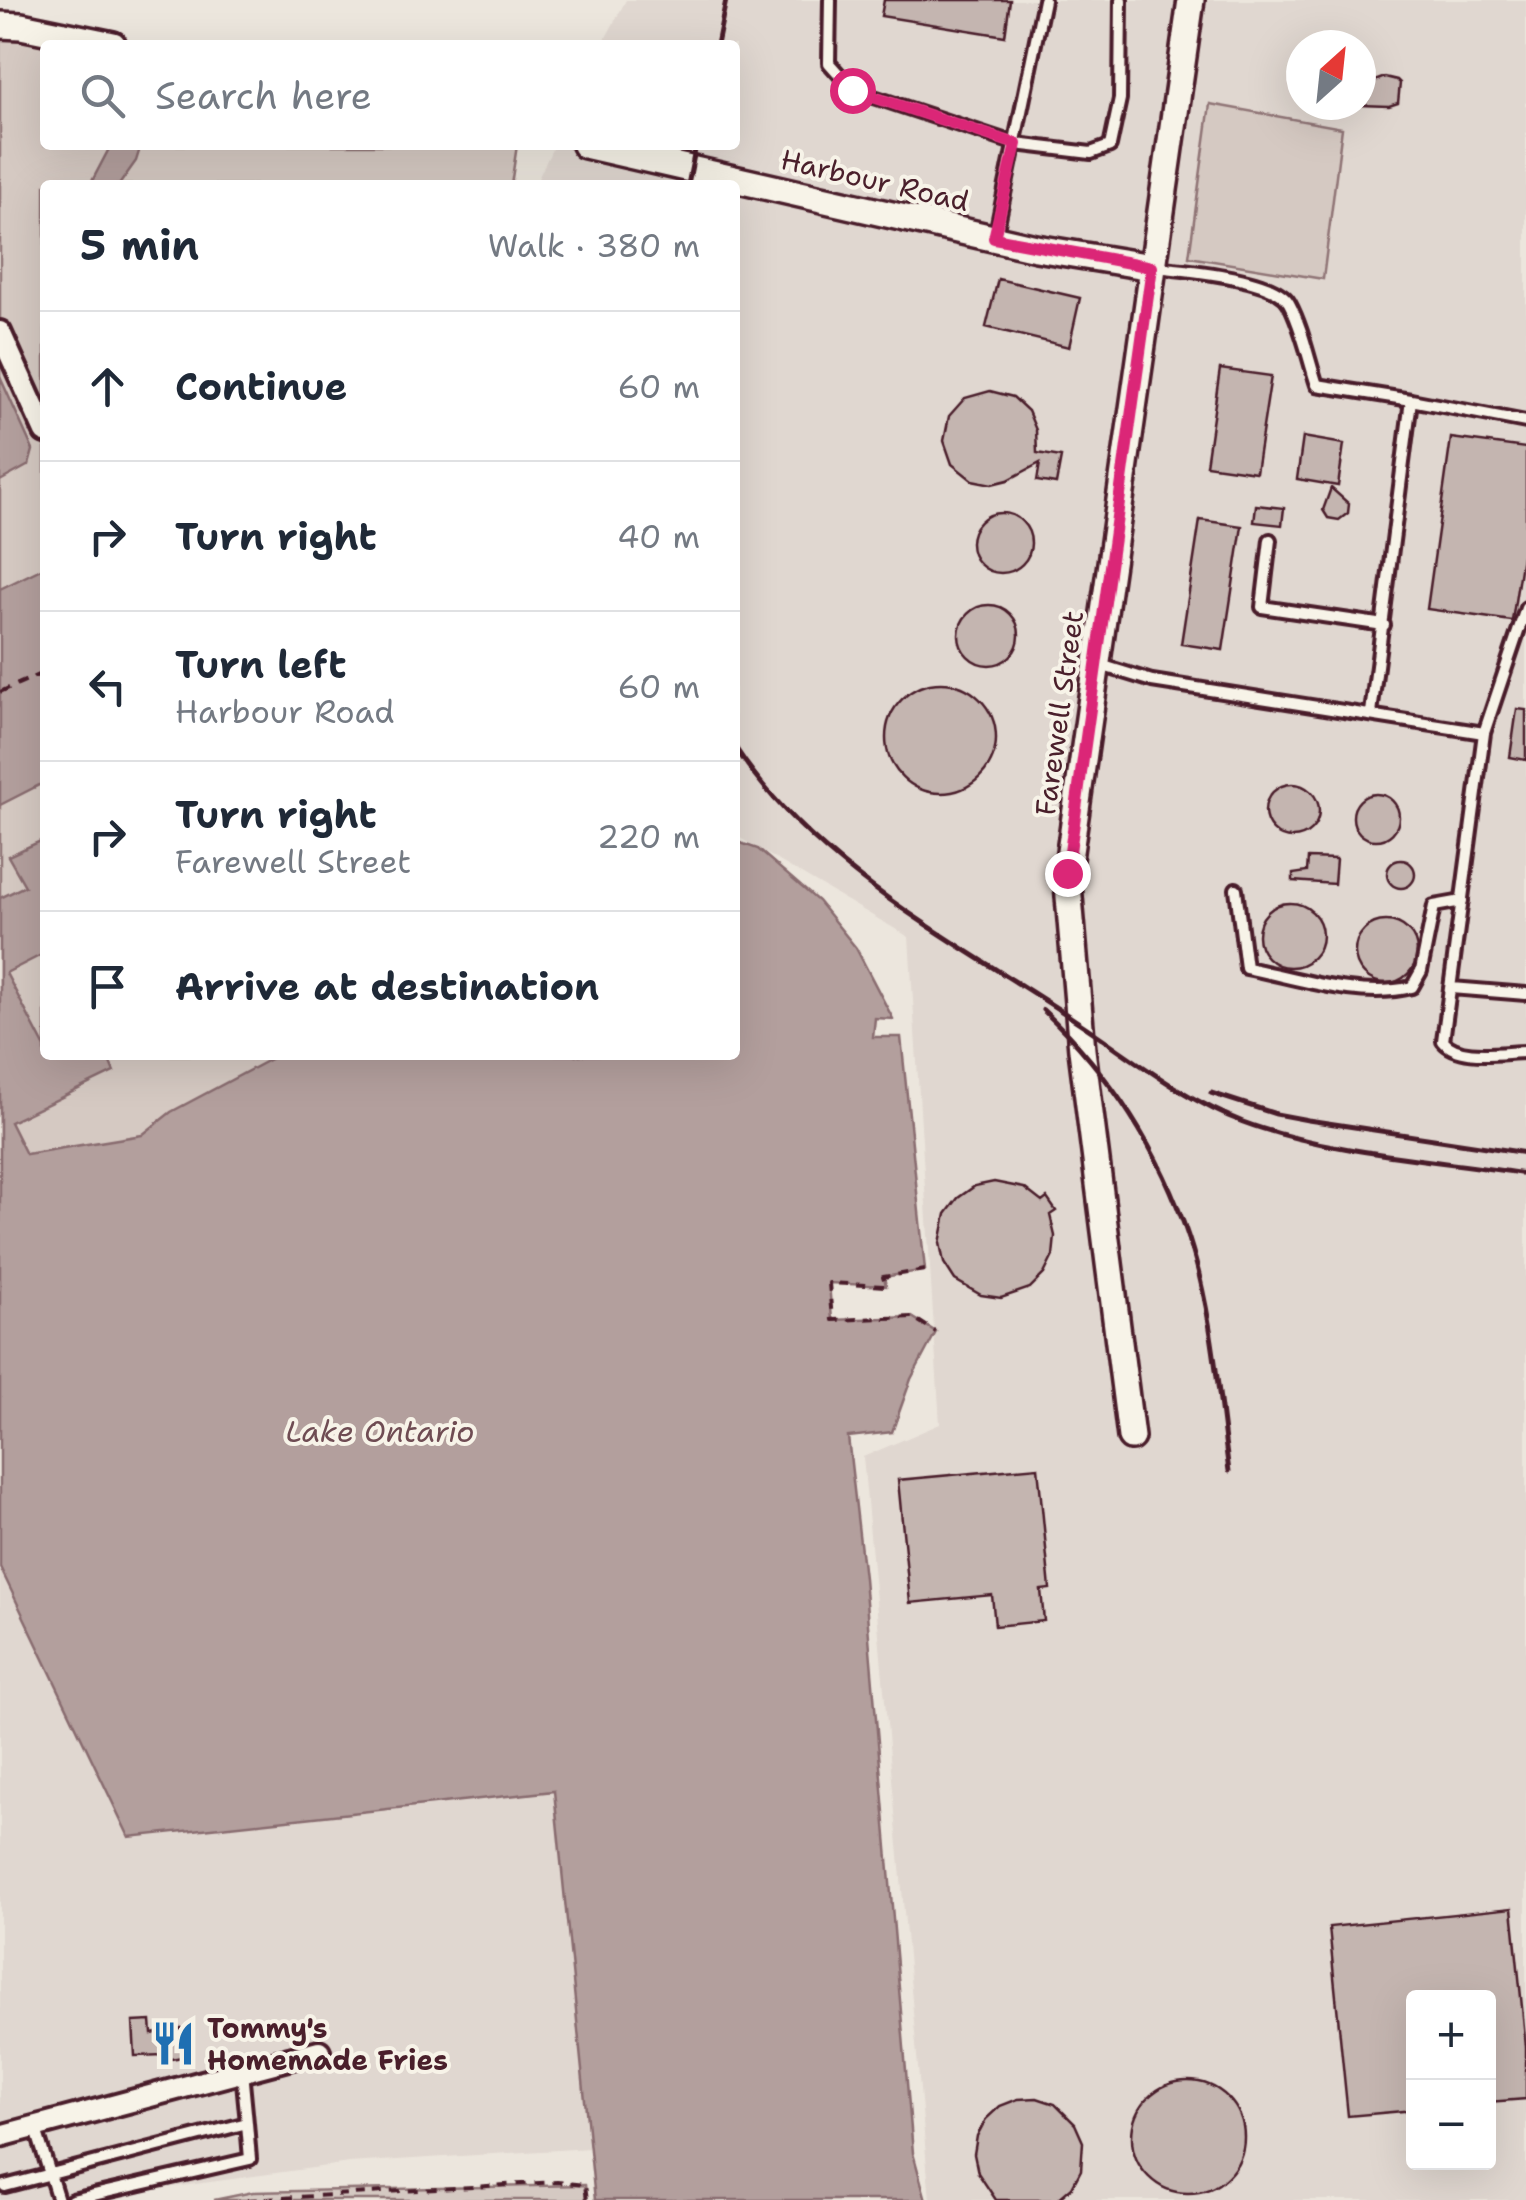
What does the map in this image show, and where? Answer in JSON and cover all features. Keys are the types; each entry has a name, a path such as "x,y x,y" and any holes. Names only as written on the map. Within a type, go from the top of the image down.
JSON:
{"street":[{"name":"Farewell Street","path":"1131,1437 1082,1050 1067,873 1191,0"},
{"path":"0,26 22,26 89,40"},
{"name":"Harbour Road","path":"608,150 740,180"},
{"name":"Harbour Road","path":"740,180 994,238 1152,267"},
{"path":"0,332 40,421"},
{"path":"0,2136 319,2051"}],"lane":[{"path":"830,0 829,63 852,90 1016,144 1091,153 1110,146 1120,98 1121,0"},
{"path":"994,238 1044,0"},
{"path":"1152,267 1214,274 1272,290 1287,299 1316,384 1526,422"},
{"path":"1371,713 1411,400"},
{"path":"1270,540 1262,608 1384,624"},
{"path":"1526,608 1484,734 1443,1040 1449,1048 1461,1052 1526,1052"},
{"path":"1096,664 1152,681 1484,734"},
{"path":"1236,888 1246,968 1393,992 1412,987 1422,971 1434,906 1462,902"},
{"path":"1452,988 1526,994"},
{"path":"72,2200 250,2159 242,2071"},
{"path":"6,2186 246,2123"},
{"path":"34,2125 58,2200"}],"path":[{"path":"0,692 40,674"},
{"path":"925,1270 884,1276 886,1286 829,1283 832,1320 912,1317 936,1332"},
{"path":"248,2200 556,2182 585,2185 586,2200"}],"shaded area":[{"path":"626,0 1526,0 1526,2200 930,2200 863,1457 940,1424 909,937 740,838 740,180 537,180 552,150 740,150 740,40 605,40"},
{"path":"0,30 51,40 40,40 40,150 516,150 512,180 40,180 40,1060 347,1060 0,1220"},
{"path":"1210,104 1342,128 1323,279 1189,257"},
{"path":"0,1567 129,1837 555,1791 590,2148 349,2163 78,2200 0,2200"},
{"path":"585,2185 587,2200 214,2200 253,2192"}],"water":[{"path":"108,150 139,150 123,180 93,180"},
{"path":"0,377 33,450 29,465 0,481"},
{"path":"40,569 40,785 0,805 0,589"},
{"name":"Lake Ontario","path":"40,841 40,956 6,973 40,1038 40,1060 109,1060 114,1072 10,1122 26,1154 142,1135 171,1112 269,1060 740,1060 740,843 758,849 818,901 856,948 893,1019 875,1018 873,1037 901,1037 925,1270 884,1277 886,1286 829,1283 832,1320 912,1317 936,1332 911,1379 892,1432 848,1437 864,1578 913,2153 926,2200 595,2200 554,1791 129,1837 0,1567 0,898 25,886 8,856"}],"building":[{"path":"884,0 1010,0 1005,36 881,16"},
{"path":"1385,77 1400,83 1398,103 1376,106 1376,80"},
{"path":"998,279 1080,298 1069,347 986,327"},
{"path":"1220,369 1271,376 1256,472 1206,465"},
{"path":"990,391 1013,397 1028,411 1036,430 1037,453 1061,457 1056,484 1037,481 1040,463 992,484 972,480 952,464 944,441 949,416 965,398"},
{"path":"1303,437 1344,444 1338,486 1297,479"},
{"path":"1451,438 1526,448 1526,530 1512,621 1427,609"},
{"path":"1331,488 1349,504 1348,513 1339,520 1328,518 1323,510"},
{"path":"1256,505 1284,508 1282,525 1254,522"},
{"path":"1001,513 1022,522 1031,543 1022,564 1001,573 980,564 971,543 980,522"},
{"path":"1200,520 1242,526 1223,650 1181,644"},
{"path":"989,605 1010,614 1019,635 1010,656 989,665 968,656 959,635 968,614"},
{"path":"941,683 962,687 980,699 992,717 996,738 992,759 980,777 962,789 941,793 920,789 902,777 890,759 886,738 890,717 902,699 920,687"},
{"path":"1517,709 1526,710 1526,760 1510,757"},
{"path":"1292,784 1311,792 1319,811 1311,830 1292,838 1273,830 1265,811 1273,792"},
{"path":"1376,794 1392,801 1399,817 1392,833 1376,840 1360,833 1353,817 1360,801"},
{"path":"1308,858 1336,859 1334,884 1293,881 1293,874 1307,872"},
{"path":"1401,860 1411,864 1415,874 1411,884 1401,888 1391,884 1387,874 1391,864"},
{"path":"1290,903 1313,912 1322,935 1313,958 1290,967 1267,958 1258,935 1267,912"},
{"path":"1386,921 1408,930 1417,952 1408,974 1386,983 1364,974 1355,952 1364,930"},
{"path":"994,1182 1024,1188 1042,1202 1047,1198 1056,1211 1050,1215 1055,1236 1053,1256 1044,1274 1030,1288 1001,1298 981,1295 955,1280 944,1263 940,1243 946,1214 958,1198 975,1186"},
{"path":"1038,1467 1050,1589 1041,1590 1044,1621 995,1626 992,1595 910,1603 898,1480"},
{"path":"1512,1908 1526,2047 1526,2099 1496,2101 1496,1990 1406,1990 1406,2111 1348,2116 1329,1927"},
{"path":"151,2021 152,2034 181,2028 187,2056 166,2060 165,2055 135,2056 133,2022"},
{"path":"1188,2081 1210,2085 1228,2097 1240,2115 1244,2137 1240,2159 1228,2177 1210,2189 1188,2193 1166,2189 1148,2177 1136,2159 1132,2137 1136,2115 1148,2097 1166,2085"},
{"path":"1037,2098 1055,2104 1075,2124 1083,2142 1081,2170 1072,2187 1057,2200 996,2200 978,2173 974,2154 977,2136 986,2119 1000,2106 1018,2099"}],"railway":[{"path":"718,40 726,0"},
{"path":"689,180 695,150"},
{"path":"740,754 768,791 846,867 936,931 1199,1101 1243,1122 1310,1141 1526,1174"},
{"path":"1043,1010 1090,1060 1131,1116 1177,1207 1204,1296 1229,1471"},
{"path":"1211,1093 1276,1114 1526,1153"}],"place":[{"name":"Tommy's Homemade Fries","path":"174,2044"}],"route":[{"path":"852,90 1016,144 994,238 1152,267 1067,873"}]}
